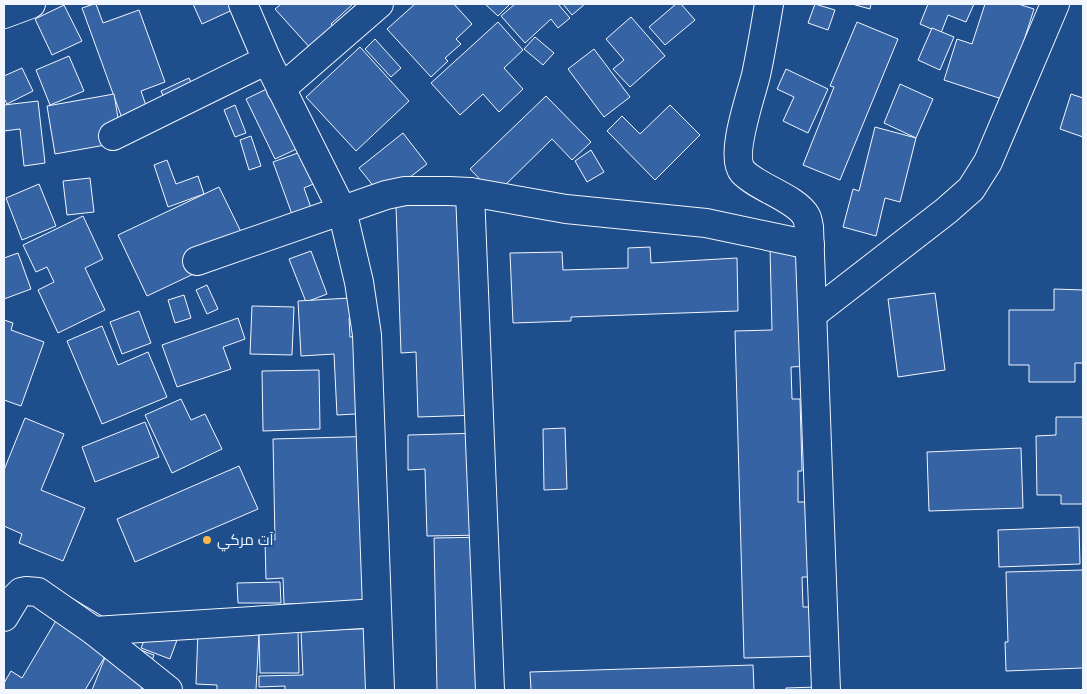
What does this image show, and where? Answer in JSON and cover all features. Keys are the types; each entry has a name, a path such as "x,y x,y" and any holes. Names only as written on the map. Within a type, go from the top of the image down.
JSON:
{"street":[{"path":"4,14 31,4"},
{"path":"243,4 267,60 342,210 359,282 367,335 380,690"},
{"path":"282,88 379,4"},
{"path":"769,4 756,75 741,130 738,161 743,172 798,206 806,216 809,227 826,690"},
{"path":"813,314 946,212 971,189 988,162 1055,4"},
{"path":"113,136 267,60"},
{"path":"197,261 386,194 405,191 449,190 470,192 566,209 706,223 810,245"},
{"path":"470,192 490,690"},
{"path":"4,617 16,597 26,590 33,590 94,631 168,690"},
{"path":"94,631 377,613"}],"building":[{"path":"96,4 103,23 139,10 165,82 141,91 153,126 128,135 82,8"},
{"path":"193,4 240,4 241,6 202,24"},
{"path":"281,4 353,4 331,24 344,38 321,60 275,9"},
{"path":"415,4 454,4 472,24 456,39 461,44 445,58 448,61 431,77 387,29"},
{"path":"485,4 510,4 498,16"},
{"path":"515,4 558,4 570,18 558,28 551,19 525,43 501,16"},
{"path":"563,4 585,4 572,15"},
{"path":"676,4 681,4 695,20 665,45 649,27"},
{"path":"815,4 835,10 828,30 808,23"},
{"path":"852,4 871,4 870,9"},
{"path":"928,4 974,4 966,22 948,15 941,33 920,24"},
{"path":"985,4 1018,4 1034,9 1005,100 944,80 957,39 972,44"},
{"path":"64,5 82,41 52,55 35,19"},
{"path":"631,17 665,56 630,87 613,69 624,60 606,39"},
{"path":"498,22 523,50 504,68 523,89 499,112 483,94 460,115 431,83"},
{"path":"857,22 898,39 840,180 803,165 834,87 830,86"},
{"path":"932,28 954,37 940,70 918,60"},
{"path":"535,37 554,53 543,65 524,49"},
{"path":"375,39 401,68 391,77 365,49"},
{"path":"360,47 409,101 356,151 306,97"},
{"path":"594,49 630,97 604,117 568,69"},
{"path":"69,56 84,91 50,105 36,70"},
{"path":"22,68 33,91 7,104 4,98 4,76"},
{"path":"786,69 828,89 808,133 783,121 794,97 777,89"},
{"path":"189,78 201,103 172,117 161,91"},
{"path":"277,84 305,145 275,159 246,99"},
{"path":"900,84 933,99 916,138 884,123"},
{"path":"114,94 122,142 55,154 47,106"},
{"path":"1071,94 1083,98 1083,137 1060,129"},
{"path":"546,96 591,142 572,160 552,139 495,195 470,169"},
{"path":"38,101 45,163 24,166 20,129 4,131 4,105"},
{"path":"235,105 246,133 235,137 224,110"},
{"path":"670,105 700,135 655,180 607,131 622,116 640,134"},
{"path":"875,127 916,138 900,202 885,198 876,236 843,227 853,189 859,191"},
{"path":"403,133 427,164 383,198 359,168"},
{"path":"251,136 261,166 249,170 240,140"},
{"path":"306,150 318,182 304,188 316,222 297,228 273,162"},
{"path":"591,150 604,172 587,182 575,161"},
{"path":"167,160 176,184 198,176 204,194 168,207 154,165"},
{"path":"90,178 94,212 67,215 63,181"},
{"path":"39,184 56,226 22,240 6,198"},
{"path":"219,187 244,238 204,269 147,296 118,235"},
{"path":"471,203 480,415 418,417 416,352 401,353 396,206"},
{"path":"83,216 103,259 85,268 105,310 58,333 38,290 54,282 47,267 36,272 23,245"},
{"path":"650,247 651,263 737,258 738,311 571,317 571,321 513,323 510,253 562,252 563,270 628,268 628,248"},
{"path":"770,248 806,248 809,366 791,367 792,399 800,399 802,471 798,471 798,502 814,502 816,577 802,577 803,607 817,607 818,656 744,658 735,331 772,330"},
{"path":"311,251 327,294 306,302 289,259"},
{"path":"18,253 31,289 4,299 4,258"},
{"path":"207,285 218,309 207,314 196,290"},
{"path":"1054,289 1083,290 1083,363 1075,363 1075,382 1029,382 1029,365 1009,365 1009,310 1054,310"},
{"path":"935,293 945,370 898,377 888,299"},
{"path":"184,295 191,318 175,323 168,300"},
{"path":"367,297 368,317 349,318 350,337 369,335 374,413 337,415 334,354 301,356 298,301"},
{"path":"252,306 294,307 292,355 250,354"},
{"path":"139,311 151,343 122,354 110,322"},
{"path":"238,318 245,339 223,347 231,369 177,387 162,345"},
{"path":"4,320 13,323 11,330 44,342 21,406 4,400"},
{"path":"102,326 118,365 148,352 167,397 102,424 67,341"},
{"path":"319,370 320,429 263,431 262,371"},
{"path":"181,399 191,420 205,414 222,449 172,473 145,415"},
{"path":"1056,417 1083,417 1083,504 1061,504 1061,495 1037,495 1036,436 1056,435"},
{"path":"25,418 64,434 41,490 85,508 63,561 19,543 22,534 4,526 4,470"},
{"path":"145,422 159,457 95,482 82,447"},
{"path":"565,428 567,489 544,490 543,429"},
{"path":"483,433 486,535 427,536 425,469 408,470 408,435"},
{"path":"381,436 385,602 284,604 283,578 266,579 265,540 275,540 273,439"},
{"path":"1021,448 1023,508 929,511 927,452"},
{"path":"239,466 258,509 135,562 117,519"},
{"path":"1079,527 1080,564 999,567 998,530"},
{"path":"491,537 494,690 437,690 434,538"},
{"path":"1083,570 1083,668 1006,671 1005,642 1008,642 1006,572"},
{"path":"280,582 281,603 238,603 237,583"},
{"path":"70,597 122,628 85,690 4,690 4,683 11,671 22,678"},
{"path":"149,628 177,640 170,659 141,648"},
{"path":"385,628 387,690 285,690 285,686 259,687 259,676 303,675 301,631"},
{"path":"198,630 259,633 256,690 217,690 217,685 196,684"},
{"path":"259,631 298,631 299,673 260,673"},
{"path":"138,649 154,655 141,690 92,690 106,655"},
{"path":"753,665 754,690 531,690 530,672"},
{"path":"817,687 817,690 786,690 786,688"}],"place":[{"name":"آت مركي","path":"207,540"}]}
